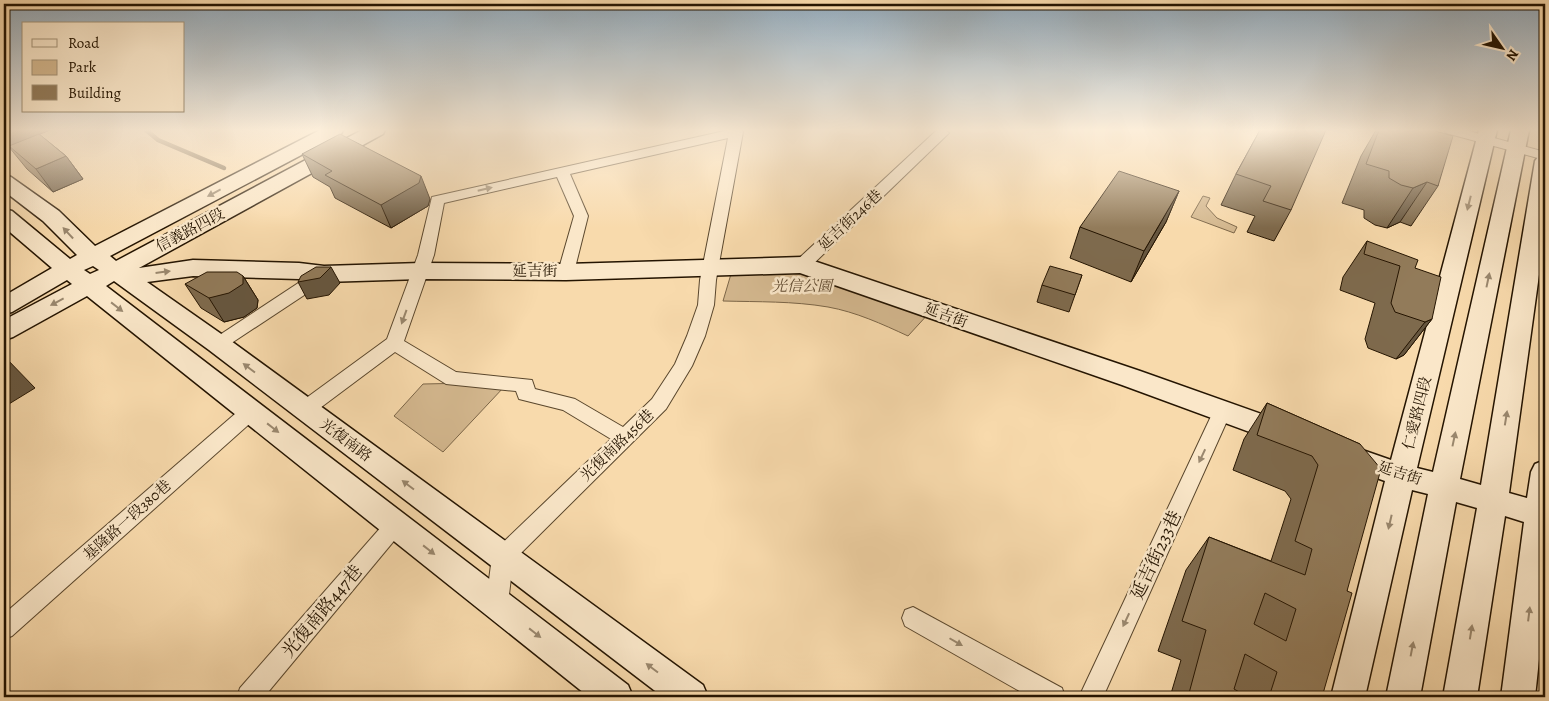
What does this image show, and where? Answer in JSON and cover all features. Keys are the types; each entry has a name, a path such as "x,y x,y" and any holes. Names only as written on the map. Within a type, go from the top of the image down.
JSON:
{"main road":[{"name":"信義路四段","path":"4,331 78,277 94,255 271,163"},
{"name":"信義路四段","path":"4,306 78,277 115,271 315,163"},
{"name":"仁愛路四段","path":"1348,697 1479,163"},
{"path":"1402,697 1444,487 1513,163"},
{"path":"1460,697 1493,501 1545,163"},
{"name":"光復南路","path":"4,180 51,216 79,245 305,408 691,697"},
{"path":"4,216 78,277 616,697"},
{"name":"延吉街","path":"115,271 141,276 193,268 290,270 324,274 421,271 566,272 802,265 1131,378 1401,475 1543,515"},
{"path":"1518,697 1543,515 1545,472"}],"street":[{"path":"305,408 394,343 426,255 437,200 601,163"},
{"name":"光復南路456巷","path":"503,557 660,404 683,366 696,336 706,305 710,268 730,163"},
{"name":"延吉街246巷","path":"802,265 910,163"},
{"path":"562,172 581,216 566,272"},
{"path":"218,344 324,274"},
{"path":"394,343 452,379 526,385 525,394 568,404 626,438"},
{"name":"基隆路一段380巷","path":"4,628 250,412"},
{"name":"延吉街233巷","path":"1091,697 1222,412"},
{"name":"光復南路447巷","path":"249,697 396,524"},
{"path":"497,603 503,557"},
{"path":"913,618 1053,697"}],"green space":[{"path":"1203,196 1210,198 1206,206 1217,218 1237,227 1234,233 1191,217"},
{"name":"光信公園","path":"801,268 930,312 908,336 859,315 828,307 789,303 723,301 731,274"},
{"path":"470,383 504,387 443,452 394,416 423,384"}],"building":[{"path":"29,163 51,163 36,169"},
{"path":"317,163 395,163 421,176 419,183 381,205 325,175 332,171"},
{"path":"1242,163 1312,163 1291,210 1263,201 1271,186 1236,174"},
{"path":"1445,163 1438,186 1427,182 1413,188 1401,185 1389,178 1389,171 1366,164"},
{"path":"1119,171 1179,191 1144,251 1080,227"},
{"path":"1367,241 1418,260 1415,268 1441,277 1432,319 1425,322 1395,312 1391,303 1400,266 1364,254"},
{"path":"1050,266 1082,275 1075,295 1042,285"},
{"path":"316,267 331,267 320,278 298,282 301,276"},
{"path":"207,272 237,272 243,276 243,284 229,293 209,298 185,284"},
{"path":"1267,403 1360,444 1381,469 1347,591 1352,593 1322,697 1269,697 1277,672 1245,654 1234,689 1248,697 1188,697 1206,630 1182,621 1209,537 1305,575 1312,549 1295,541 1318,465 1312,456 1257,435","holes":["1265,593 1296,609 1286,641 1254,624"]}],"waterway":[{"path":"212,163 224,168"}]}
